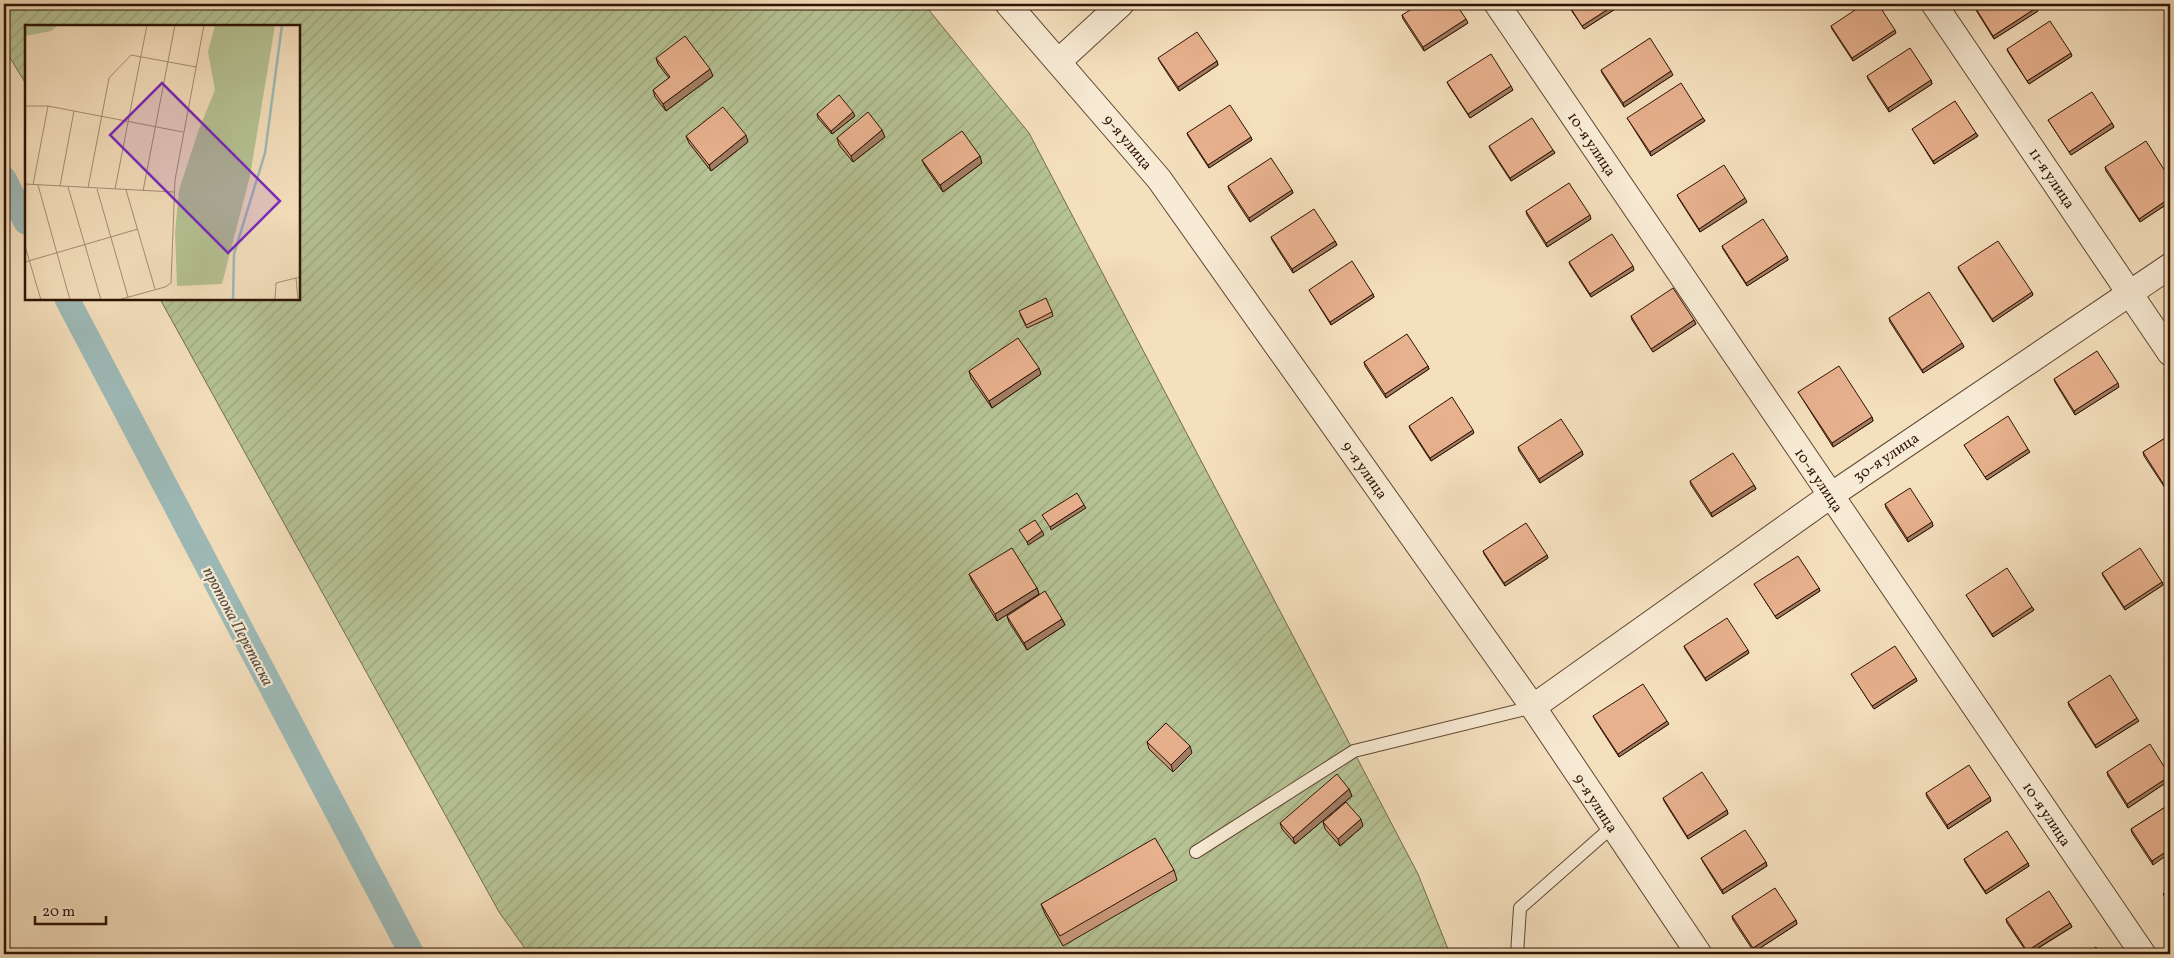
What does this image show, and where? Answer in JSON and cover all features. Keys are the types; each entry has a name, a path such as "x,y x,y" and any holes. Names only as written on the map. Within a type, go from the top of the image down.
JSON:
{"street":[{"name":"9-я улица","path":"1008,4 1159,179 1533,707 1699,954"},
{"path":"1060,62 1121,4"},
{"name":"10-я улица","path":"1497,4 2143,954"},
{"name":"11-я улица","path":"1934,4 2170,353"},
{"name":"30-я улица","path":"1533,707 1830,496 2170,266"}],"lane":[{"path":"1196,852 1354,752 1533,707"},
{"path":"1517,954 1520,908 1612,827"}],"green space":[{"path":"4,4 924,4 1029,133 1418,874 1450,954 529,954 499,912 161,300 300,300 300,25 25,25 25,82 4,48"}],"building":[{"path":"1420,4 1456,4 1466,19 1423,47 1402,15"},
{"path":"1568,4 1616,4 1582,26"},
{"path":"1864,4 1878,4 1895,30 1852,58 1831,26"},
{"path":"1973,4 2034,4 2036,8 1993,36"},
{"path":"2050,21 2071,53 2027,81 2007,49"},
{"path":"1197,32 1217,61 1178,87 1158,58"},
{"path":"685,36 710,69 663,104 653,90 670,77 656,58"},
{"path":"1650,38 1671,71 1623,103 1601,70"},
{"path":"1910,48 1931,80 1888,108 1867,76"},
{"path":"1491,54 1511,86 1468,114 1447,82"},
{"path":"1681,83 1703,118 1650,152 1627,118"},
{"path":"2092,92 2112,123 2069,152 2048,120"},
{"path":"839,95 853,112 831,131 817,114"},
{"path":"1955,101 1976,133 1933,161 1912,129"},
{"path":"1230,105 1251,137 1208,165 1187,133"},
{"path":"723,107 746,135 709,165 686,136"},
{"path":"868,112 882,130 851,156 837,138"},
{"path":"1532,118 1553,150 1510,178 1489,146"},
{"path":"962,131 980,156 940,185 922,160"},
{"path":"2146,141 2170,179 2170,198 2139,219 2105,167"},
{"path":"1271,158 1292,190 1249,218 1228,186"},
{"path":"1724,165 1745,198 1699,229 1677,195"},
{"path":"1569,183 1590,215 1546,243 1526,211"},
{"path":"1314,209 1335,241 1292,269 1271,237"},
{"path":"1763,219 1787,256 1746,283 1722,246"},
{"path":"1612,234 1633,266 1590,294 1569,262"},
{"path":"1998,241 2032,292 1992,319 1958,267"},
{"path":"1352,261 1373,294 1330,322 1309,290"},
{"path":"1673,288 1694,320 1651,349 1631,316"},
{"path":"1929,292 1962,343 1922,370 1889,318"},
{"path":"1046,298 1052,312 1026,325 1019,311"},
{"path":"1407,334 1428,366 1385,394 1364,362"},
{"path":"1018,338 1039,368 989,401 969,371"},
{"path":"2097,351 2118,383 2074,411 2054,379"},
{"path":"1839,366 1872,417 1832,443 1798,392"},
{"path":"1452,397 1473,430 1430,458 1409,426"},
{"path":"2008,416 2028,449 1985,477 1964,445"},
{"path":"1561,419 1582,451 1539,479 1518,447"},
{"path":"2170,435 2170,481 2164,485 2143,452"},
{"path":"1733,453 1754,485 1711,513 1690,481"},
{"path":"1910,488 1932,522 1907,538 1885,504"},
{"path":"1077,493 1084,505 1050,527 1042,515"},
{"path":"1035,520 1042,531 1027,542 1019,530"},
{"path":"1526,523 1547,555 1504,583 1483,551"},
{"path":"1012,548 1037,588 995,614 969,574"},
{"path":"2140,548 2162,582 2124,607 2102,573"},
{"path":"1798,556 1819,588 1775,616 1754,584"},
{"path":"2007,568 2032,607 1992,634 1966,595"},
{"path":"1045,591 1062,619 1024,643 1007,616"},
{"path":"1727,618 1748,650 1705,678 1684,646"},
{"path":"1895,646 1916,678 1872,706 1851,674"},
{"path":"2110,675 2137,718 2095,745 2068,702"},
{"path":"1643,684 1667,721 1618,754 1593,716"},
{"path":"1166,723 1190,746 1171,765 1147,742"},
{"path":"2150,744 2170,776 2127,804 2107,772"},
{"path":"1969,765 1990,797 1947,825 1926,793"},
{"path":"1702,772 1727,810 1687,836 1663,798"},
{"path":"1337,774 1349,789 1293,838 1280,823"},
{"path":"1346,802 1361,819 1338,839 1323,822"},
{"path":"2170,804 2170,849 2152,861 2131,829"},
{"path":"1745,830 1766,862 1722,890 1701,858"},
{"path":"2007,831 2028,863 1985,891 1964,859"},
{"path":"1155,838 1174,870 1060,936 1041,904"},
{"path":"1775,888 1796,920 1753,948 1732,916"},
{"path":"2170,889 2170,905 2163,894"},
{"path":"2049,891 2070,923 2027,951 2006,919"},
{"path":"2096,947 2101,954 2086,954"},
{"path":"1817,950 1820,954 1810,954"}],"waterway":[{"name":"протока Перетаска","path":"4,179 25,220"},
{"name":"протока Перетаска","path":"68,300 412,954"}]}
